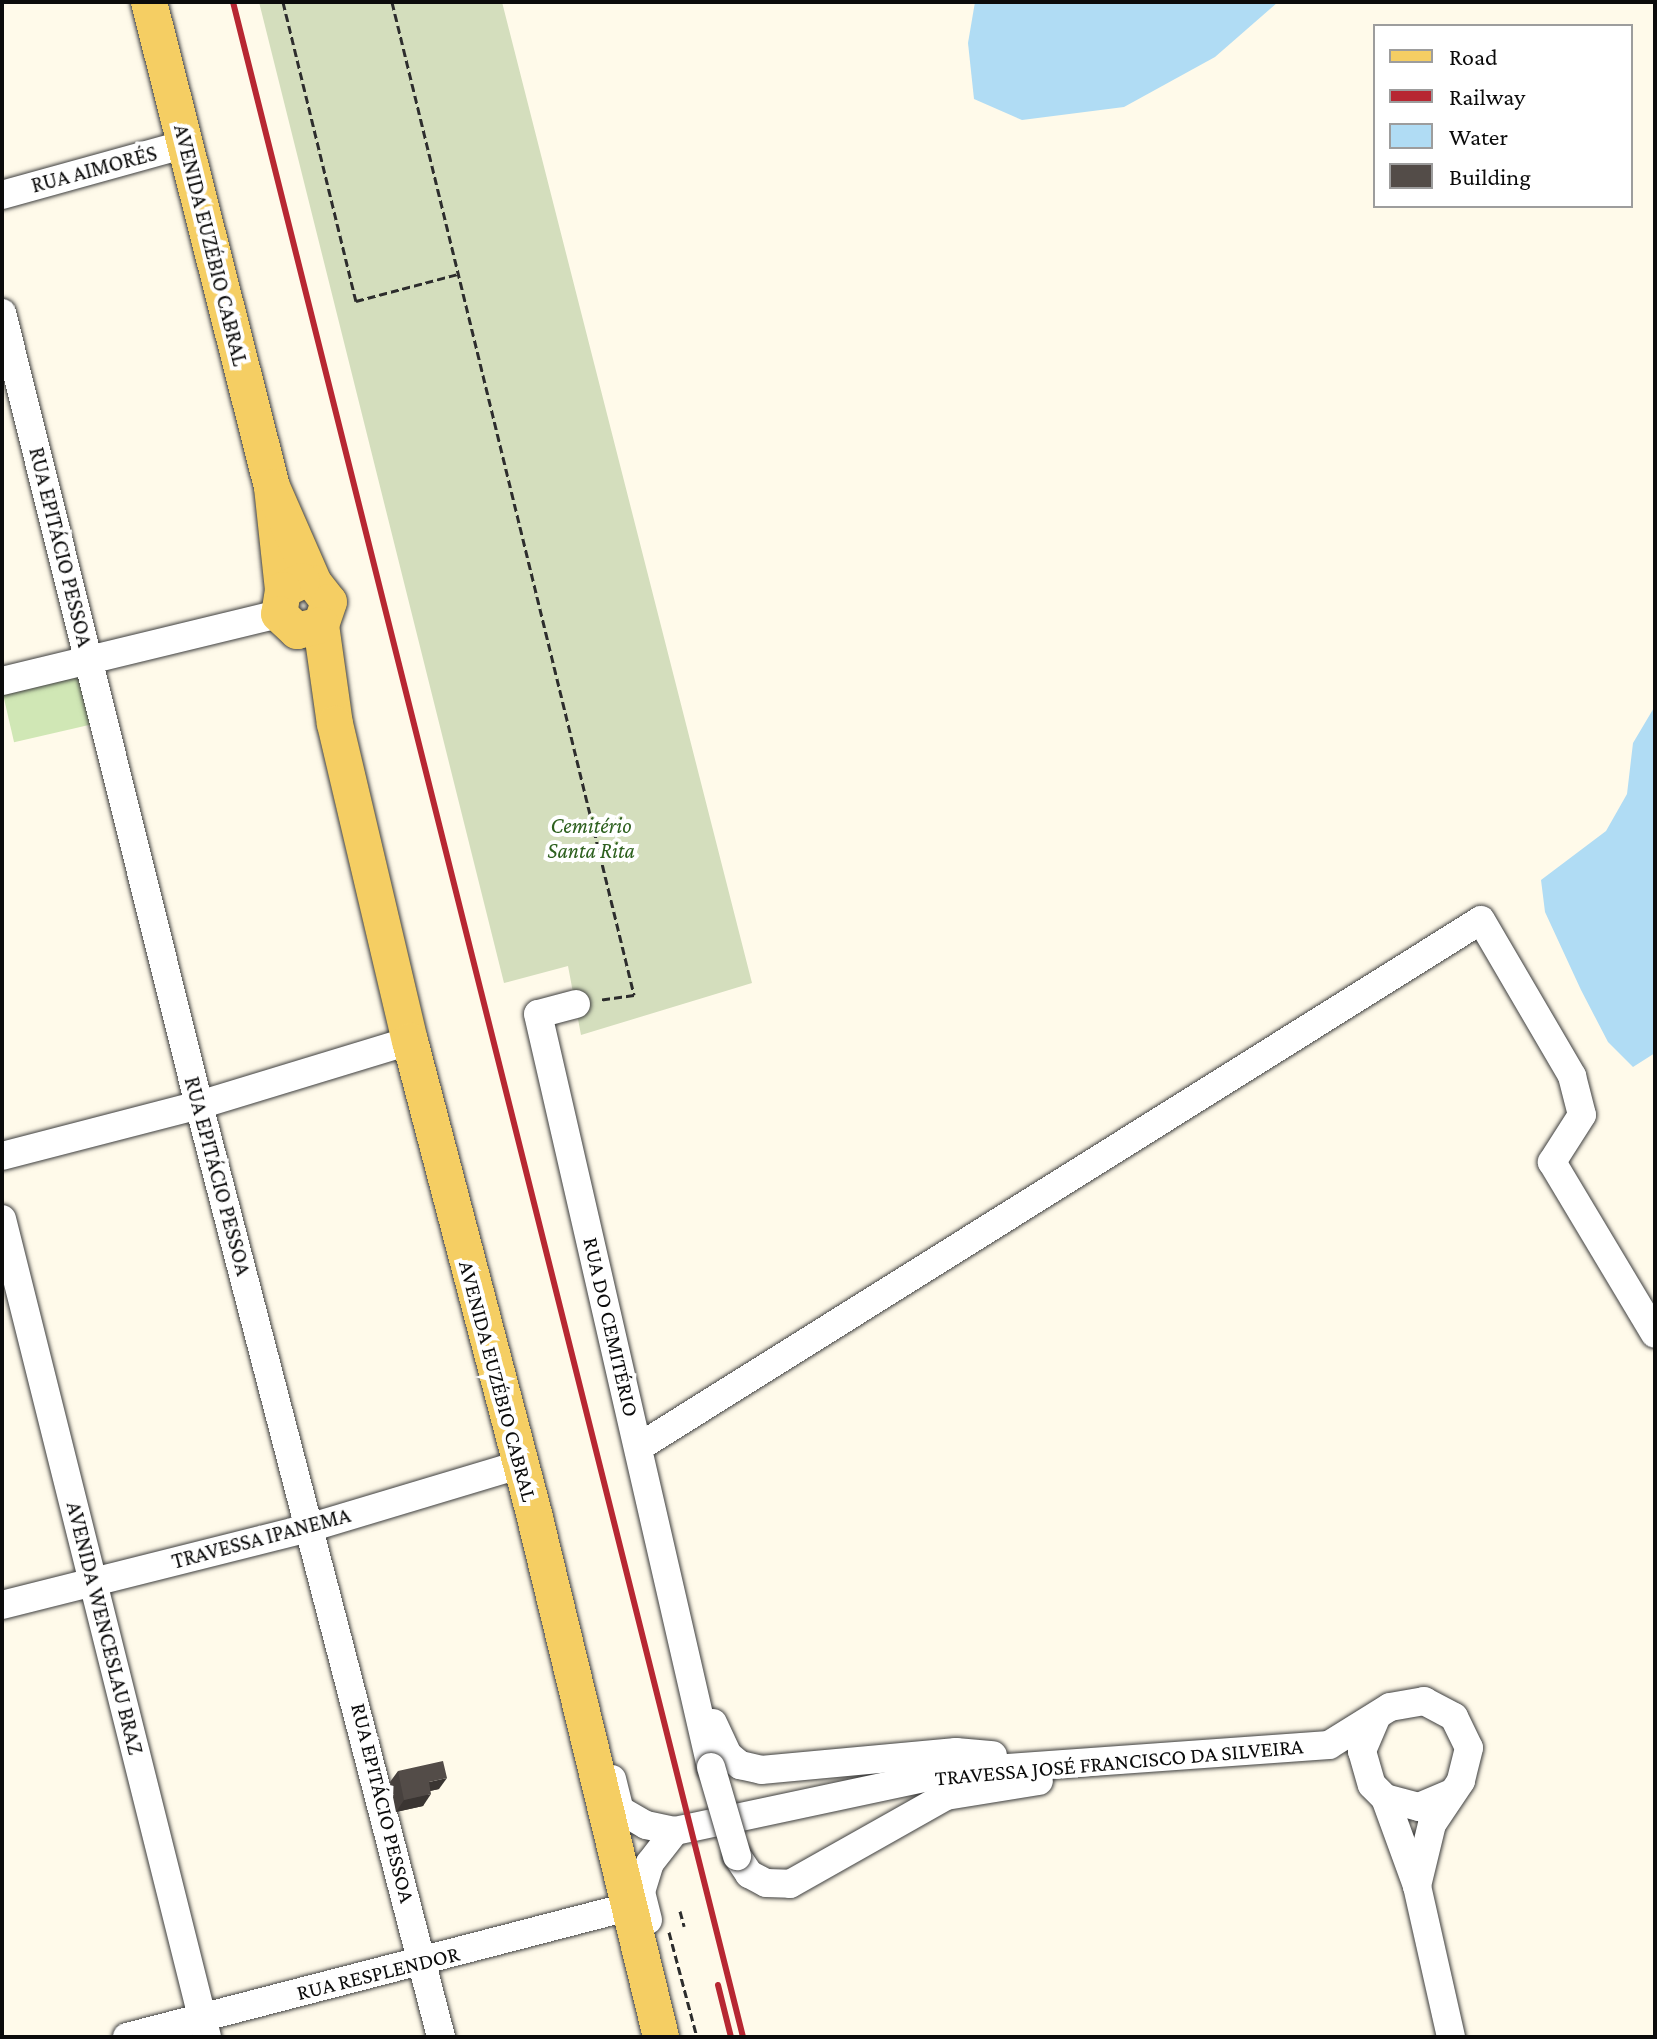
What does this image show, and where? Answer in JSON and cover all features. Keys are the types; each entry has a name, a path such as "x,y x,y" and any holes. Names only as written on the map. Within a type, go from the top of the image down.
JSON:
{"main road":[{"name":"AVENIDA EUZÉBIO CABRAL","path":"149,2 272,487 299,609 335,724 410,1041 535,1518 661,2037"}],"street":[{"name":"RUA AIMORÉS","path":"2,195 186,144"},
{"name":"RUA EPITÁCIO PESSOA","path":"2,313 199,1105 312,1527 441,2037"},
{"path":"2,681 299,609"},
{"path":"639,1447 1481,920 1572,1076 1582,1115 1552,1162 1655,1334"},
{"name":"RUA DO CEMITÉRIO","path":"576,1004 538,1014 711,1767 737,1856 749,1874 766,1883 790,1884 946,1796 1145,1757"},
{"path":"2,1156 199,1105 410,1041"},
{"name":"AVENIDA WENCESLAU BRAZ","path":"2,1219 205,2027"},
{"name":"TRAVESSA IPANEMA","path":"2,1605 312,1527 519,1465"},
{"name":"TRAVESSA JOSÉ FRANCISCO DA SILVEIRA","path":"535,1518 565,1589 620,1810 646,1825 675,1831 952,1772 1329,1745 1390,1707 1424,1701 1454,1717 1469,1748 1465,1773 1432,1824 1417,1886"},
{"name":"RUA DO CEMITÉRIO","path":"693,1679 720,1743 740,1765 761,1770 956,1752 987,1753 1028,1765"},
{"name":"TRAVESSA JOSÉ FRANCISCO DA SILVEIRA","path":"1376,1718 1362,1751 1417,1886 1451,2037"},
{"name":"TRAVESSA JOSÉ FRANCISCO DA SILVEIRA","path":"1329,1745 1348,1757 1379,1791"},
{"path":"1379,1791 1419,1807 1450,1794"},
{"path":"675,1831 650,1863 641,1892 678,2037"},
{"name":"RUA RESPLENDOR","path":"127,2037 205,2027 424,1962 628,1907"}],"path":[{"path":"283,2 356,301 458,274"},
{"path":"392,2 634,995 576,1004"},
{"path":"680,1911 684,1926"}],"green space":[{"name":"Cemitério Santa Rita","path":"259,2 502,2 752,983 581,1035 568,966 504,983"},
{"path":"87,667 100,723 14,742 2,687"}],"water":[{"path":"975,2 1278,2 1215,57 1124,107 1022,120 974,99 968,43"},
{"path":"1655,706 1655,1053 1633,1067 1608,1042 1581,990 1545,912 1541,880 1606,831 1627,794 1633,743"}],"building":[{"path":"443,1761 447,1778 429,1782 431,1794 404,1800 398,1771"}],"railway":[{"path":"233,2 743,2037"},
{"path":"718,1985 731,2037"}]}
